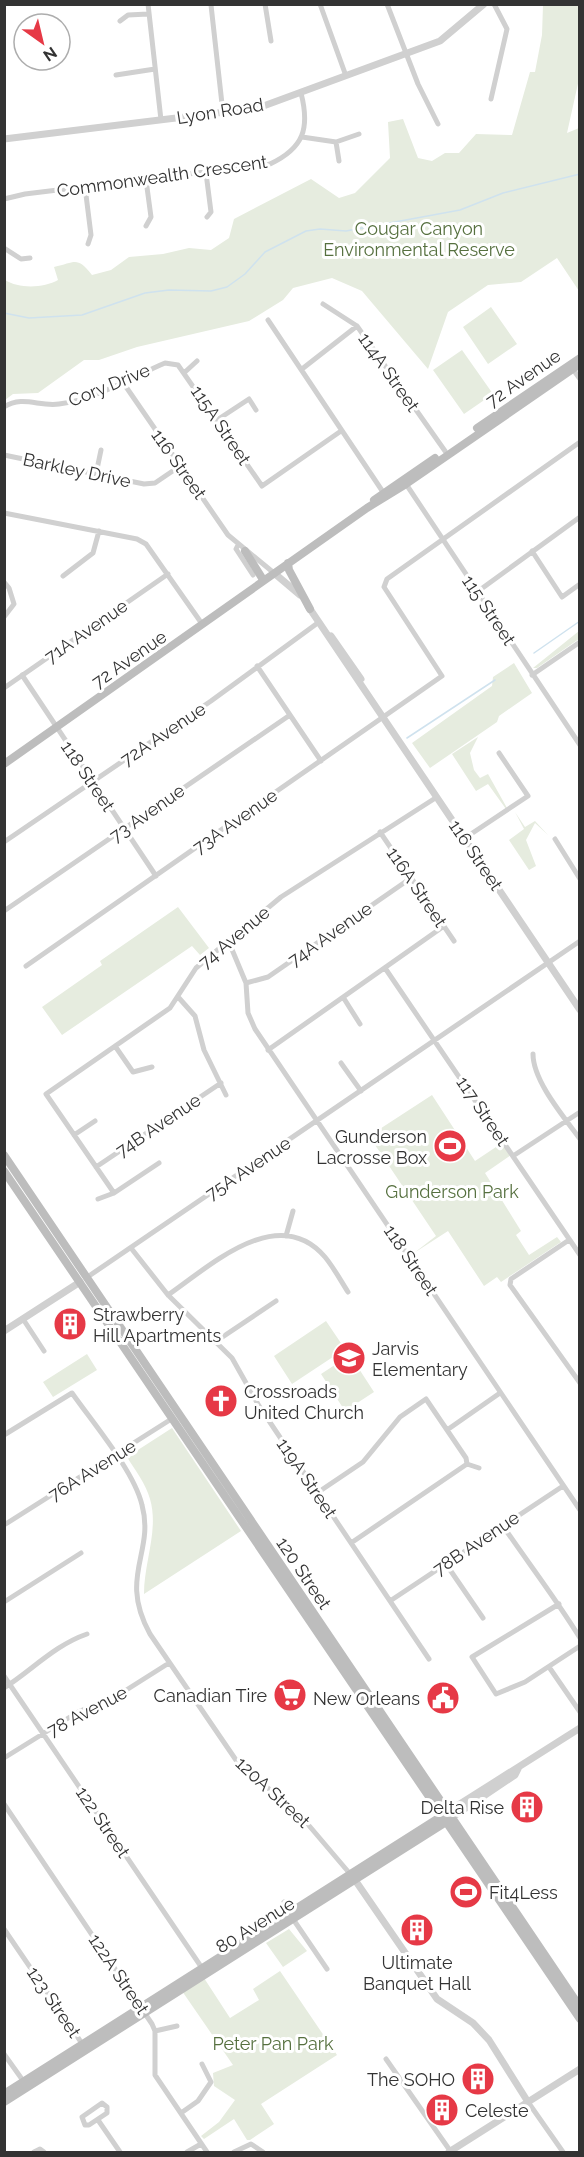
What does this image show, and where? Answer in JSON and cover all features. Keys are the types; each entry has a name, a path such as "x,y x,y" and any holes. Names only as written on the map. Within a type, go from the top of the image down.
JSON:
{"main road":[{"name":"72 Avenue","path":"4,764 200,621 366,508 406,484 574,366 579,357"},
{"name":"72 Avenue","path":"366,508 383,492 574,366"},
{"path":"245,550 268,576"},
{"path":"288,563 289,570 310,609"},
{"name":"72 Avenue","path":"4,759 55,727 268,576"},
{"name":"120 Street","path":"4,1157 41,1210 83,1280"},
{"name":"120 Street","path":"4,1172 83,1280 269,1546 317,1623 447,1817 579,2007"},
{"path":"13,1184 20,1185 41,1210"},
{"name":"120 Street","path":"176,1416 296,1598 331,1644 337,1647 579,2019"},
{"path":"250,1530 269,1546"},
{"name":"80 Avenue","path":"7,2098 70,2060 202,1968 292,1915 447,1817"},
{"name":"80 Avenue","path":"7,2098 24,2082 253,1944 309,1905 311,1899 352,1877"},
{"path":"518,1928 531,1936"},
{"path":"530,1946 534,1946 544,1954"},
{"path":"70,2060 83,2045"}],"street":[{"path":"148,4 161,120"},
{"path":"265,4 271,41"},
{"path":"320,4 346,76"},
{"path":"387,4 418,84 438,124"},
{"name":"Lyon Road","path":"4,139 258,108 440,41 484,4"},
{"path":"491,99 507,29 494,4"},
{"path":"210,5 223,112"},
{"path":"120,21 128,15 148,14"},
{"path":"116,75 155,69"},
{"path":"301,93 306,119 302,136 336,142 359,134"},
{"name":"Commonwealth Crescent","path":"4,199 25,194 270,164 290,153 302,136"},
{"path":"336,142 339,161"},
{"path":"206,173 211,212 207,217"},
{"path":"146,180 151,217 146,226"},
{"path":"85,187 91,236 88,244"},
{"path":"4,248 21,259 30,258"},
{"name":"114A Street","path":"323,304 357,326 445,451"},
{"path":"268,320 303,369 383,492"},
{"path":"303,369 357,326"},
{"path":"185,372 197,361"},
{"name":"Cory Drive","path":"4,407 22,400 60,404 165,363 178,366"},
{"name":"115A Street","path":"178,366 185,372 262,486 341,430"},
{"path":"574,366 579,379"},
{"name":"116 Street","path":"122,381 238,545 268,576 294,587 348,658 372,700 579,1010"},
{"path":"217,420 249,399 256,410"},
{"path":"442,539 579,442"},
{"path":"96,474 101,450"},
{"name":"Barkley Drive","path":"4,455 144,484 156,483 180,466"},
{"path":"406,484 411,474"},
{"name":"115 Street","path":"406,484 579,745"},
{"path":"4,513 137,539 146,544 200,621"},
{"path":"477,592 579,517"},
{"path":"63,576 93,553 99,531"},
{"name":"73A Avenue","path":"26,966 442,676 384,586 387,579 436,546 442,539"},
{"name":"116 Street","path":"238,545 236,549 253,574"},
{"path":"532,551 562,597 579,584"},
{"name":"71A Avenue","path":"4,688 168,574"},
{"path":"4,582 9,588 14,604"},
{"path":"14,604 22,606"},
{"path":"4,617 14,604"},
{"name":"72A Avenue","path":"4,842 211,701 319,622"},
{"path":"532,675 579,642"},
{"path":"257,666 321,761"},
{"name":"118 Street","path":"22,675 156,876"},
{"name":"73 Avenue","path":"4,911 290,715"},
{"path":"465,838 528,796 499,753"},
{"name":"74 Avenue","path":"74,1134 46,1094 171,1008 196,968 281,897 437,796"},
{"name":"116A Street","path":"380,832 454,941"},
{"path":"555,839 579,879"},
{"name":"74A Avenue","path":"246,983 268,977 411,878"},
{"path":"268,1050 444,927"},
{"name":"118 Street","path":"228,940 246,983 248,1013 268,1050 579,1510"},
{"name":"75A Avenue","path":"4,1331 131,1248 579,941"},
{"name":"117 Street","path":"385,968 436,1040 579,1255"},
{"path":"343,997 360,1024"},
{"path":"179,998 195,1016 204,1050 226,1095"},
{"path":"115,1046 133,1072 152,1067"},
{"path":"533,1054 533,1061 549,1096 579,1139"},
{"path":"341,1063 362,1091"},
{"name":"74B Avenue","path":"96,1167 221,1083"},
{"path":"513,1156 579,1112"},
{"path":"95,1121 74,1134 114,1193"},
{"path":"98,1199 114,1193 159,1163"},
{"path":"286,1236 292,1211"},
{"path":"168,1295 252,1240 271,1235 286,1236 303,1242 325,1257 348,1292"},
{"path":"569,1240 511,1279 510,1285 579,1383"},
{"name":"119A Street","path":"131,1248 168,1295 232,1358 259,1406 429,1659"},
{"path":"215,1342 276,1301"},
{"path":"23,1319 45,1351"},
{"name":"120A Street","path":"4,1435 72,1393 116,1456 133,1483 142,1504 145,1522 135,1582 140,1613 169,1663 238,1763 300,1815 352,1877 437,1999 473,2023 489,2040 563,2152"},
{"path":"447,1430 500,1393"},
{"path":"317,1492 363,1462 400,1417 426,1399 466,1458 467,1464"},
{"name":"76A Avenue","path":"4,1525 176,1416"},
{"path":"467,1464 479,1468"},
{"path":"351,1543 467,1464"},
{"name":"78B Avenue","path":"390,1601 563,1486"},
{"path":"503,1526 559,1604 579,1638"},
{"path":"4,1602 81,1553"},
{"path":"446,1564 483,1618"},
{"path":"559,1604 472,1657 496,1694 525,1682 579,1646"},
{"path":"7,1686 34,1665 76,1638 87,1634"},
{"name":"78 Avenue","path":"4,1758 82,1710 129,1689 169,1663"},
{"path":"549,1667 579,1712"},
{"name":"122 Street","path":"4,1676 7,1686 43,1733 202,1968"},
{"name":"80 Avenue","path":"447,1817 515,1775 518,1769 579,1728"},
{"name":"122A Street","path":"4,1804 143,2010 155,2031 153,2072 207,2152"},
{"path":"284,1902 327,1969"},
{"name":"123 Street","path":"4,1929 83,2045"},
{"path":"155,2031 177,2026"},
{"path":"4,2054 24,2082"},
{"path":"386,2059 450,2152 579,2069"},
{"path":"181,2113 195,2104 211,2082 202,2064"},
{"path":"102,2103 109,2110 98,2120 89,2126 82,2121 82,2117 102,2103"},
{"path":"98,2120 120,2152"},
{"path":"187,2152 201,2144"},
{"path":"234,2152 251,2144 262,2152"},
{"path":"34,2152 40,2149 44,2152"}],"green space":[{"name":"Cougar Canyon Environmental Reserve","path":"543,5 579,5 579,79 567,133 579,128 579,291 557,258 521,282 488,285 448,312 428,369 362,291 332,278 293,288 283,300 249,321 137,347 99,360 84,360 38,393 13,394 5,400 5,280 17,285 39,286 58,280 54,267 72,262 83,265 92,275 111,270 129,257 163,254 189,248 211,250 229,238 234,219 311,179 339,198 355,193 390,158 388,122 403,119 418,158 432,161 445,153 459,153 476,134 512,135 530,72 535,72 542,35"},
{"path":"491,307 517,344 488,364 463,327"},
{"path":"462,350 493,394 464,414 433,370"},
{"path":"579,631 579,639 537,668 533,668"},
{"path":"514,663 532,693 499,716 497,722 430,768 412,743 492,686 493,677"},
{"path":"478,737 470,753 474,770 480,778 488,774 506,809 488,784 476,791 452,754"},
{"path":"515,812 525,827 535,821 548,835 535,823 526,840 536,866 529,870 509,840 524,829"},
{"path":"178,907 209,948 200,955 192,946 62,1035 42,1007 102,965 100,961"},
{"name":"Gunderson Park","path":"432,1095 475,1161 502,1143 511,1155 485,1173 521,1231 516,1235 529,1255 557,1237 561,1242 501,1282 497,1277 484,1286 448,1231 414,1253 436,1236 369,1136"},
{"path":"326,1321 345,1349 292,1384 274,1356"},
{"path":"87,1354 97,1370 53,1397 43,1382"},
{"path":"350,1355 374,1392 345,1411 321,1374"},
{"path":"172,1428 241,1531 144,1594 152,1534 152,1511 146,1488 127,1457"},
{"path":"289,1929 307,1951 283,1967 266,1943"},
{"name":"Peter Pan Park","path":"280,1971 337,2055 261,2104 274,2124 250,2140 247,2140 234,2119 204,2139 201,2136 219,2122 235,2100 214,2086 213,2073 233,2065 182,1991 204,1978 230,2018 259,2000 253,1989"}],"waterway":[{"path":"4,313 29,318 82,315 145,293 169,290 211,291 227,287 245,274 265,252 306,231 320,229 346,231 460,210 503,193 580,174"},
{"path":"534,653 580,621"},
{"path":"407,738 495,680"}],"place":[{"name":"Gunderson Lacrosse Box","path":"450,1146"},
{"name":"Strawberry Hill Apartments","path":"70,1324"},
{"name":"Jarvis Elementary","path":"349,1358"},
{"name":"Crossroads United Church","path":"221,1401"},
{"name":"Canadian Tire","path":"290,1695"},
{"name":"New Orleans","path":"443,1698"},
{"name":"Delta Rise","path":"527,1807"},
{"name":"Fit4Less","path":"466,1892"},
{"name":"Ultimate Banquet Hall","path":"417,1930"},
{"name":"The SOHO","path":"478,2079"},
{"name":"Celeste","path":"442,2110"}]}
